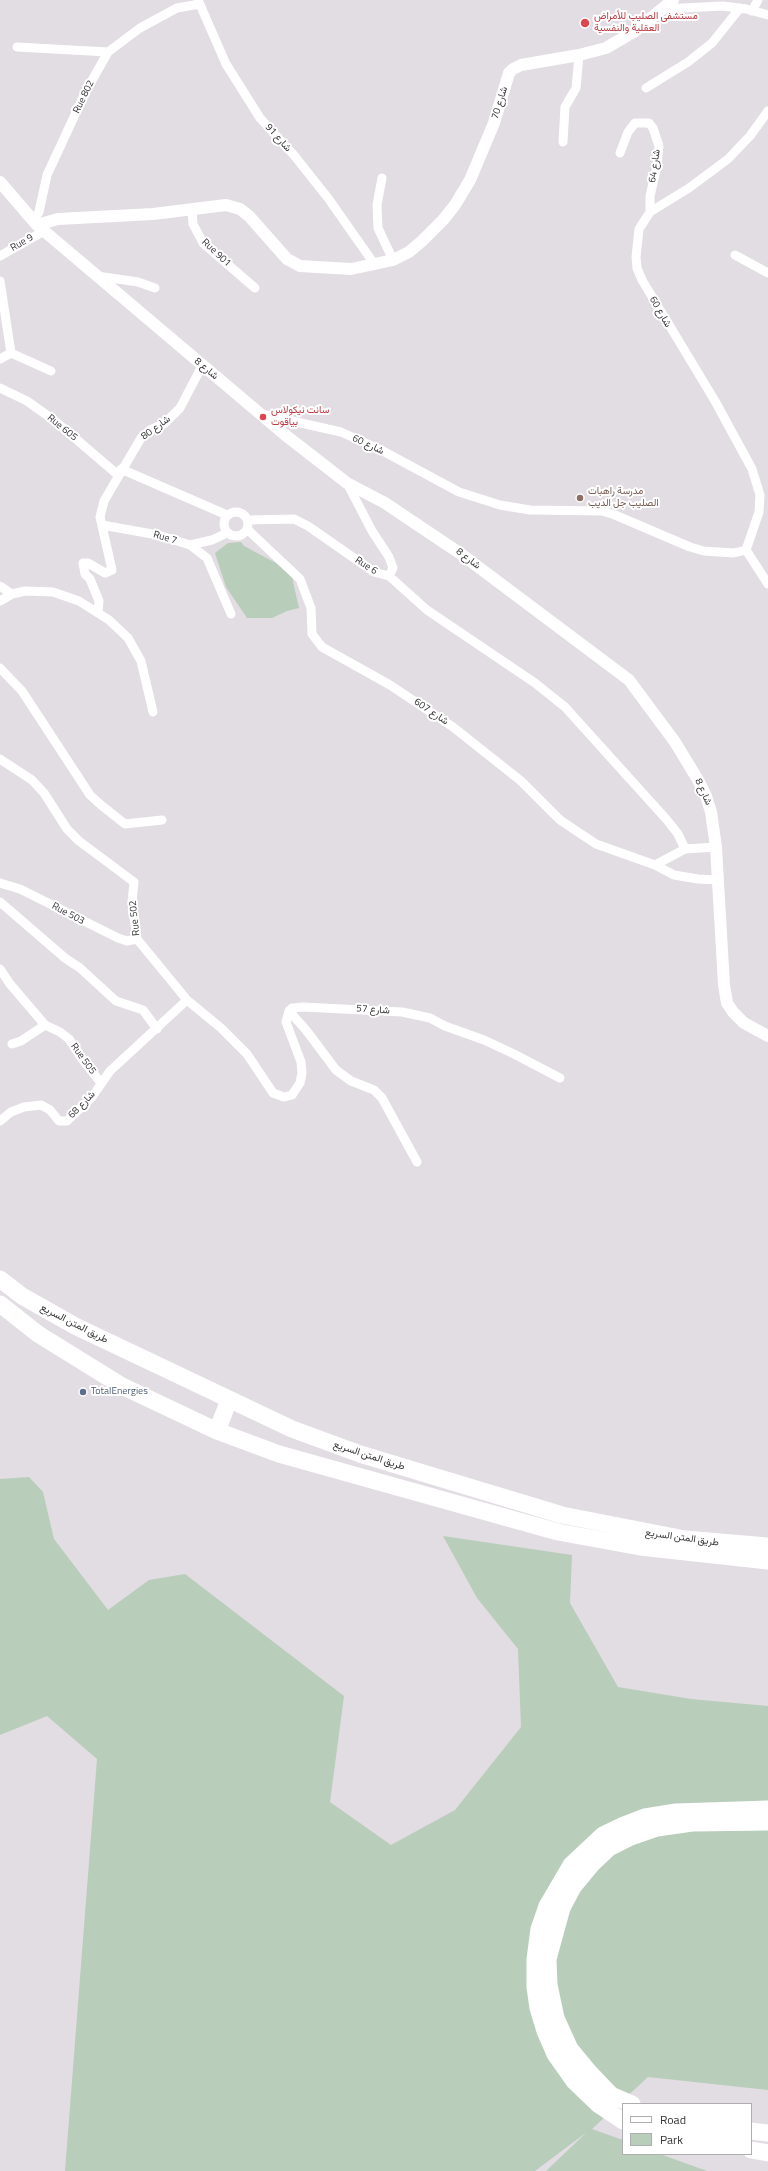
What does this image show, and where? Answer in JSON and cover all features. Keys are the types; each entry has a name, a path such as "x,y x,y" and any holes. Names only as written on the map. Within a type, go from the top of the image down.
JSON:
{"highway":[{"name":"طريق المتن السريع","path":"0,1279 48,1312 229,1400 292,1429 360,1454 562,1515 685,1539 768,1546"},
{"name":"طريق المتن السريع","path":"0,1304 38,1334 122,1386 217,1431 278,1454 558,1532 640,1547 768,1561"},
{"path":"217,1431 229,1400"},
{"path":"622,2120 599,2105 574,2081 555,2054 545,2031 538,2008 535,1987 535,1959 539,1929 547,1906 570,1865 603,1836 624,1825 645,1817 676,1812 764,1816"},
{"path":"630,2103 610,2094 589,2072 570,2049 556,2018 549,1985 548,1959 562,1908 573,1887 592,1864 609,1848 631,1837 657,1828 764,1816"},
{"path":"752,2131 768,2133"}],"street":[{"name":"Rue 802","path":"178,8 184,0"},
{"name":"شارع 70","path":"38,225 58,219 192,210 226,205 240,209 260,228 287,259 300,266 351,269 375,266 393,260 409,252 422,241 443,220 455,205 470,180 494,123 509,73 521,66 579,55 606,48 618,43 673,0"},
{"path":"752,11 758,0"},
{"name":"Rue 802","path":"38,225 39,212 47,175 86,91 108,52 140,28 178,8 199,2"},
{"name":"شارع 91","path":"199,2 226,64 260,118 293,154 328,198 375,266"},
{"path":"663,9 723,6 740,8 768,15"},
{"path":"646,88 700,53 722,32 740,8"},
{"path":"17,48 108,52"},
{"path":"564,142 565,107 576,88 579,55"},
{"name":"شارع 60","path":"260,414 341,432 381,450 459,492 500,505 530,510 602,511 704,552 734,553 746,550 759,512 760,494 757,481 735,434 656,305 637,268 636,257 639,229 650,212 688,188 728,159 750,136 768,111"},
{"name":"شارع 64","path":"620,153 628,132 635,123 649,123 653,128 658,146 657,166 650,196 650,212"},
{"path":"382,178 377,205 378,228 393,260"},
{"name":"شارع 8","path":"2,186 38,225 97,276 202,366 347,483 385,503 461,554 629,680 658,717 698,780 711,812 719,880 724,985 727,1003 733,1012 744,1023 768,1036"},
{"name":"Rue 901","path":"192,210 193,224 203,243 255,288"},
{"name":"Rue 9","path":"0,256 38,225"},
{"path":"735,255 768,273"},
{"path":"97,276 138,282 155,288"},
{"path":"0,281 11,353"},
{"path":"0,359 11,353"},
{"path":"11,353 51,371"},
{"name":"شارع 80","path":"98,612 100,601 90,579 85,574 82,563 88,563 105,573 112,570 100,516 104,500 141,438 150,430 164,424 180,408 202,366"},
{"name":"Rue 605","path":"0,388 27,401 120,472 227,515"},
{"name":"Rue 6","path":"247,525 294,519 308,526 374,572 389,576 393,568 390,557 372,531 347,483"},
{"path":"232,512 238,512 244,515 247,525 240,535 236,536 227,533 224,527 224,521 227,515 232,512"},
{"name":"Rue 7","path":"102,525 158,535 190,545 212,540 227,533"},
{"name":"شارع 607","path":"247,525 300,579 311,608 312,634 322,647 390,685 452,726 521,781 574,830 596,844 655,865 674,875 685,878 719,880"},
{"path":"207,558 212,540"},
{"path":"190,545 207,558 231,614"},
{"path":"746,550 768,584"},
{"path":"389,576 427,610 535,683 565,706 667,820 678,834 685,849"},
{"path":"0,586 12,594"},
{"path":"0,601 12,594 32,591 53,592 79,601 98,612 119,628 135,649 145,674 152,712"},
{"path":"0,668 22,691 90,795 125,824 162,820"},
{"name":"Rue 502","path":"0,759 32,780 44,793 66,829 79,841 134,882 132,902 137,940 187,1000 237,1042 247,1054 268,1088 273,1093 284,1097 292,1095 300,1083 302,1073 301,1062 286,1022 289,1011"},
{"path":"655,865 685,849 716,847"},
{"name":"Rue 503","path":"0,883 20,889 118,938 127,941 137,940"},
{"path":"0,902 65,958 80,968 116,1001 143,1010 157,1029"},
{"name":"Rue 505","path":"0,969 10,984 45,1025 60,1032 69,1039 82,1059 101,1083 110,1071 187,1000"},
{"name":"شارع 57","path":"289,1011 292,1008 303,1007 347,1008 402,1012 430,1018 445,1026 512,1052 560,1078"},
{"path":"289,1011 306,1030 336,1070 351,1081 374,1090 382,1098 417,1162"},
{"path":"12,1044 21,1041 45,1025"},
{"name":"شارع 68","path":"0,1121 11,1112 24,1107 41,1104 50,1110 59,1121 67,1120 92,1097 101,1083"}],"green space":[{"path":"241,542 244,546 276,563 292,577 299,608 287,611 272,618 247,618 226,587 215,553 228,543"},
{"path":"29,1477 43,1492 54,1539 108,1610 149,1580 185,1574 344,1696 330,1802 391,1845 455,1810 521,1727 518,1649 477,1598 443,1536 572,1555 570,1603 618,1687 691,1699 768,1706 768,2090 648,2077 592,2129 622,2140 622,2155 663,2155 707,2171 546,2171 587,2132 535,2171 65,2171 97,1759 47,1716 0,1735 0,1479"}],"place":[{"name":"مستشفى الصليب للأمراض العقلية والنفسية","path":"585,23"},
{"name":"سانت نيكولاس بياقوت","path":"263,417"},
{"name":"مدرسة راهبات الصليب جل الديب","path":"580,498"},
{"name":"TotalEnergies","path":"83,1392"}]}
